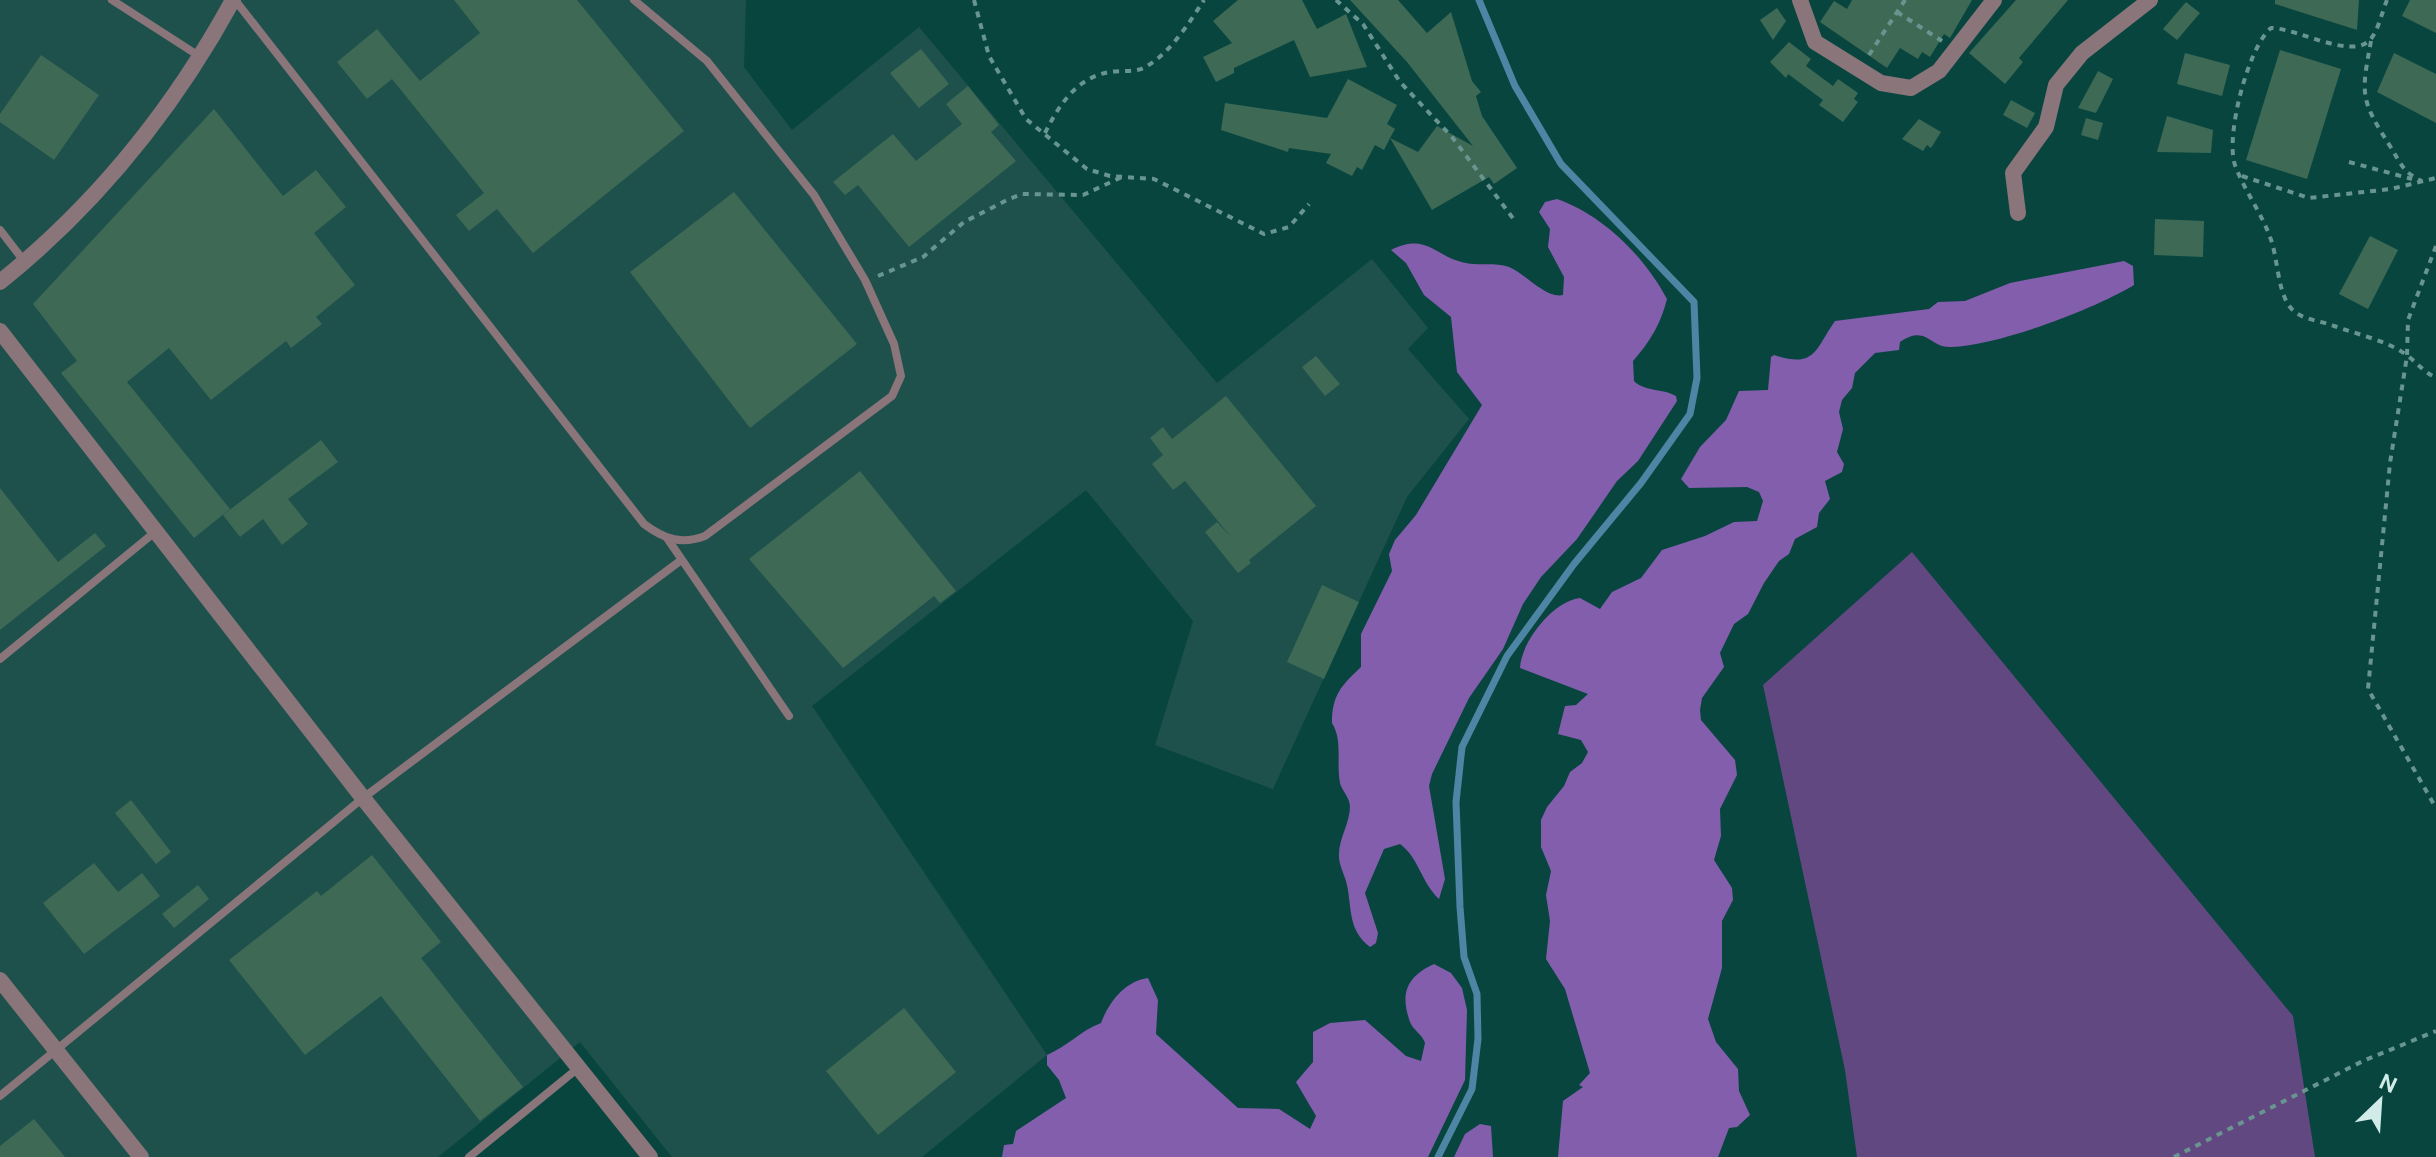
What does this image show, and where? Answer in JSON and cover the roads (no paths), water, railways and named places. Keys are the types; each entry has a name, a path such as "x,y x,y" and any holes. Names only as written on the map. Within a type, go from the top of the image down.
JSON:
{"street":[{"path":"0,282 25,262 117,170 156,124 201,58 234,0"},
{"path":"1800,0 1815,42 1858,71 1891,87 1911,88 1928,80 1957,50 1994,0"},
{"path":"2018,213 2013,173 2046,127 2056,85 2082,53 2150,0"},
{"path":"0,331 363,798 650,1157"},
{"path":"0,980 141,1157"}],"lane":[{"path":"112,0 201,58"},
{"path":"234,0 644,524 667,538 682,542 705,536 892,396 901,376 894,344 865,280 814,195 707,61 634,0"},
{"path":"0,230 25,262"},
{"path":"0,659 155,532"},
{"path":"667,538 789,716"},
{"path":"0,1096 363,798 680,561"},
{"path":"469,1157 577,1069"}],"waterway":[{"path":"1438,1157 1472,1089 1478,1039 1477,994 1464,957 1460,907 1456,802 1462,747 1507,656 1574,564 1641,483 1690,414 1697,378 1694,302 1561,164 1515,86 1479,0"}]}
